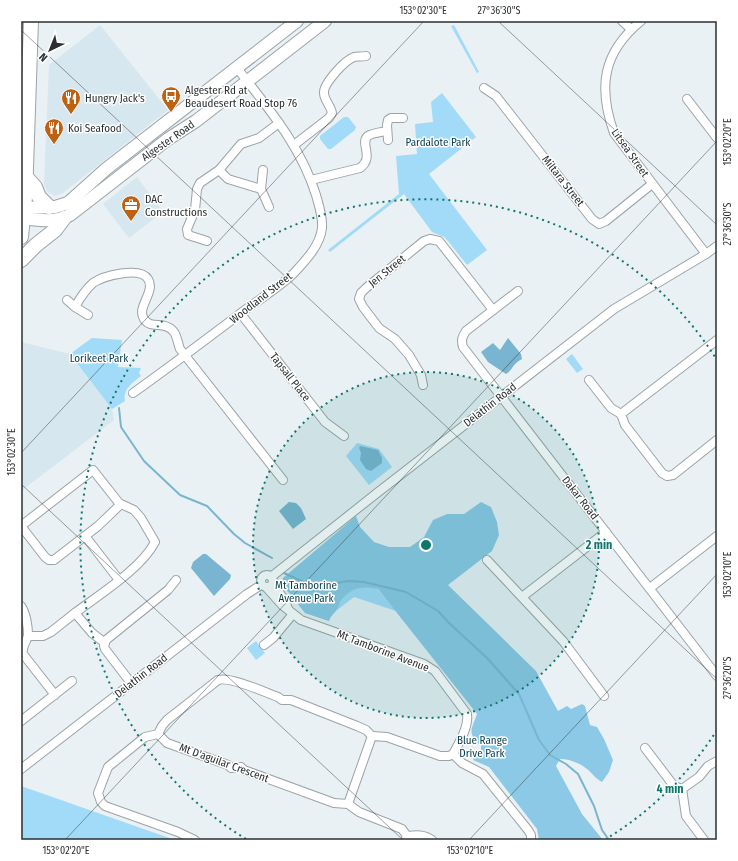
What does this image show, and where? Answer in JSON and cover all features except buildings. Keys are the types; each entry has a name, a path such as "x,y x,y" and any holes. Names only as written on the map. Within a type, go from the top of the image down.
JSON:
{"highway":[{"path":"21,237 26,177 31,21"},
{"path":"26,177 49,207"},
{"path":"21,260 36,245 55,230 64,218"}],"main road":[{"name":"Algester Road","path":"22,213 61,206 68,203 106,169 297,21"},
{"name":"Algester Road","path":"22,213 50,220 64,218 74,212 168,139 196,121 325,21"}],"street":[{"path":"622,21 631,29"},
{"name":"Litsea Street","path":"641,21 621,40 610,58 606,75 607,114 614,133 706,254"},
{"path":"294,145 330,118 332,113 323,94 326,83 348,60 354,57 366,56"},
{"name":"Woodland Street","path":"133,393 292,275 312,254 322,229 322,213 311,180 294,145 237,68"},
{"name":"Miltara Street","path":"484,88 496,96 592,219 599,224 606,221 652,184"},
{"path":"687,100 717,138"},
{"path":"388,140 386,125 388,120 391,118 403,118"},
{"path":"207,241 188,234 187,230 195,210 197,189 200,183 219,170 241,144 259,138 279,123"},
{"path":"311,180 360,168 365,165 367,160 366,138 369,135 387,131"},
{"path":"219,170 228,179 260,189"},
{"path":"263,170 260,189 269,207"},
{"name":"Jen Street","path":"423,385 421,375 408,355 395,339 379,328 363,307 359,299 361,294 424,241 434,240 439,241 493,310"},
{"name":"Delathin Road","path":"21,769 247,594 268,583 501,396 614,309 717,246"},
{"path":"75,308 81,296 94,282 104,277 135,272 143,274 147,278 150,285 142,310 142,316 145,321 150,324 162,324 174,332 180,349 282,480"},
{"path":"493,310 518,291"},
{"path":"67,300 75,308 88,315"},
{"name":"Dakar Road","path":"493,310 466,331 462,336 461,342 463,347 717,676"},
{"name":"Tapsall Place","path":"241,314 325,422 344,436"},
{"path":"621,414 717,340"},
{"path":"589,380 611,408 621,414 625,425 662,473 667,476 673,475 717,440"},
{"path":"28,636 43,636 51,632 140,562 155,542 141,518 134,510 121,504 93,470 21,526 45,557 49,560 54,560 85,536 121,504"},
{"path":"522,597 606,532"},
{"path":"85,536 119,580"},
{"path":"650,588 717,536"},
{"path":"487,560 563,641 604,696"},
{"path":"131,683 105,649 105,643 109,637 168,590 176,580"},
{"path":"264,645 273,638 291,612 278,602 268,583"},
{"path":"21,606 25,615 28,636 22,651 22,655 55,695"},
{"name":"Mt Tamborine Avenue","path":"291,612 308,623 424,664 432,669 467,714 466,725 460,742 453,754"},
{"path":"75,613 92,633 105,643"},
{"path":"203,840 196,840 184,834 105,806 99,798 98,789 108,767 145,737 158,734 167,720 218,680 224,679 278,697 282,700 291,700 366,730 372,736 387,737 440,756 449,756 453,754 462,763 478,770 487,777 528,830 531,840"},
{"path":"21,721 72,682"},
{"name":"Mt D'aguilar Crescent","path":"158,734 167,742 231,768 241,767 244,770 334,803 348,804"},
{"path":"372,736 348,804 359,812 402,829 406,838 420,835 432,840"},
{"path":"645,748 674,786 682,789"},
{"path":"682,789 699,777 708,766 717,761"},
{"path":"682,789 686,816 704,840"}],"shaded area":[{"path":"100,25 168,110 63,193 55,196 47,192 44,183 49,65"},
{"path":"137,177 163,212 129,238 103,204"},
{"path":"508,338 521,354 522,359 506,374 488,362 481,352 493,343 500,350"},
{"path":"21,342 70,354 112,409 114,420 21,491"},
{"path":"360,446 378,450 382,458 382,463 371,471 366,469 360,460"},
{"path":"289,502 296,503 301,508 306,519 293,529 279,511"},
{"path":"203,554 206,554 231,575 230,579 214,596 191,568 193,562"}],"green space":[{"path":"454,25 479,72 477,73 451,26"},
{"name":"Pardalote Park","path":"442,93 476,137 429,174 487,250 467,265 444,237 432,232 404,194 330,252 328,250 399,194 396,156 417,154 415,124 433,122 431,102"},
{"path":"344,117 348,117 356,127 355,130 331,149 328,149 320,139 320,136"},
{"name":"Lorikeet Park","path":"92,338 122,340 118,367 141,368 139,373 141,376 131,384 125,393 125,401 112,409 70,354"},
{"path":"572,354 583,369 577,373 566,359"},
{"path":"357,443 379,449 392,467 369,485 346,456"},
{"name":"Blue Range Drive Park","path":"481,502 491,507 497,522 499,535 492,551 448,585 536,671 558,711 567,706 571,709 582,704 585,706 590,725 597,727 613,760 609,772 602,782 584,767 574,762 560,759 556,766 582,814 603,840 539,840 537,829 489,767 473,760 474,755 481,751 481,746 472,734 473,724 477,714 378,589 358,588 349,592 341,600 338,608 329,621 305,613 282,584 283,578 356,516 360,527 374,542 389,547 410,547 424,537 433,520 447,514 464,514"},
{"name":"Mt Tamborine Avenue Park","path":"363,572 396,611 354,597 332,614 329,621 305,613 282,584 283,578 289,574"},
{"path":"256,641 265,653 256,660 247,648"},
{"path":"21,786 175,840 21,840"}],"waterway":[{"path":"119,408 121,427 144,461 180,495 207,506 234,534 245,543 272,558"},
{"path":"284,573 310,585 327,585 348,581 364,582 406,592 438,611 487,658 519,694 539,740 550,755 566,764 578,774 594,806 602,830 609,840"}],"place":[{"name":"Algester Rd at Beaudesert Road Stop 76","path":"171,113"},
{"name":"Hungry Jack's","path":"71,115"},
{"name":"Koi Seafood","path":"54,145"},
{"name":"DAC Constructions","path":"131,222"}]}
